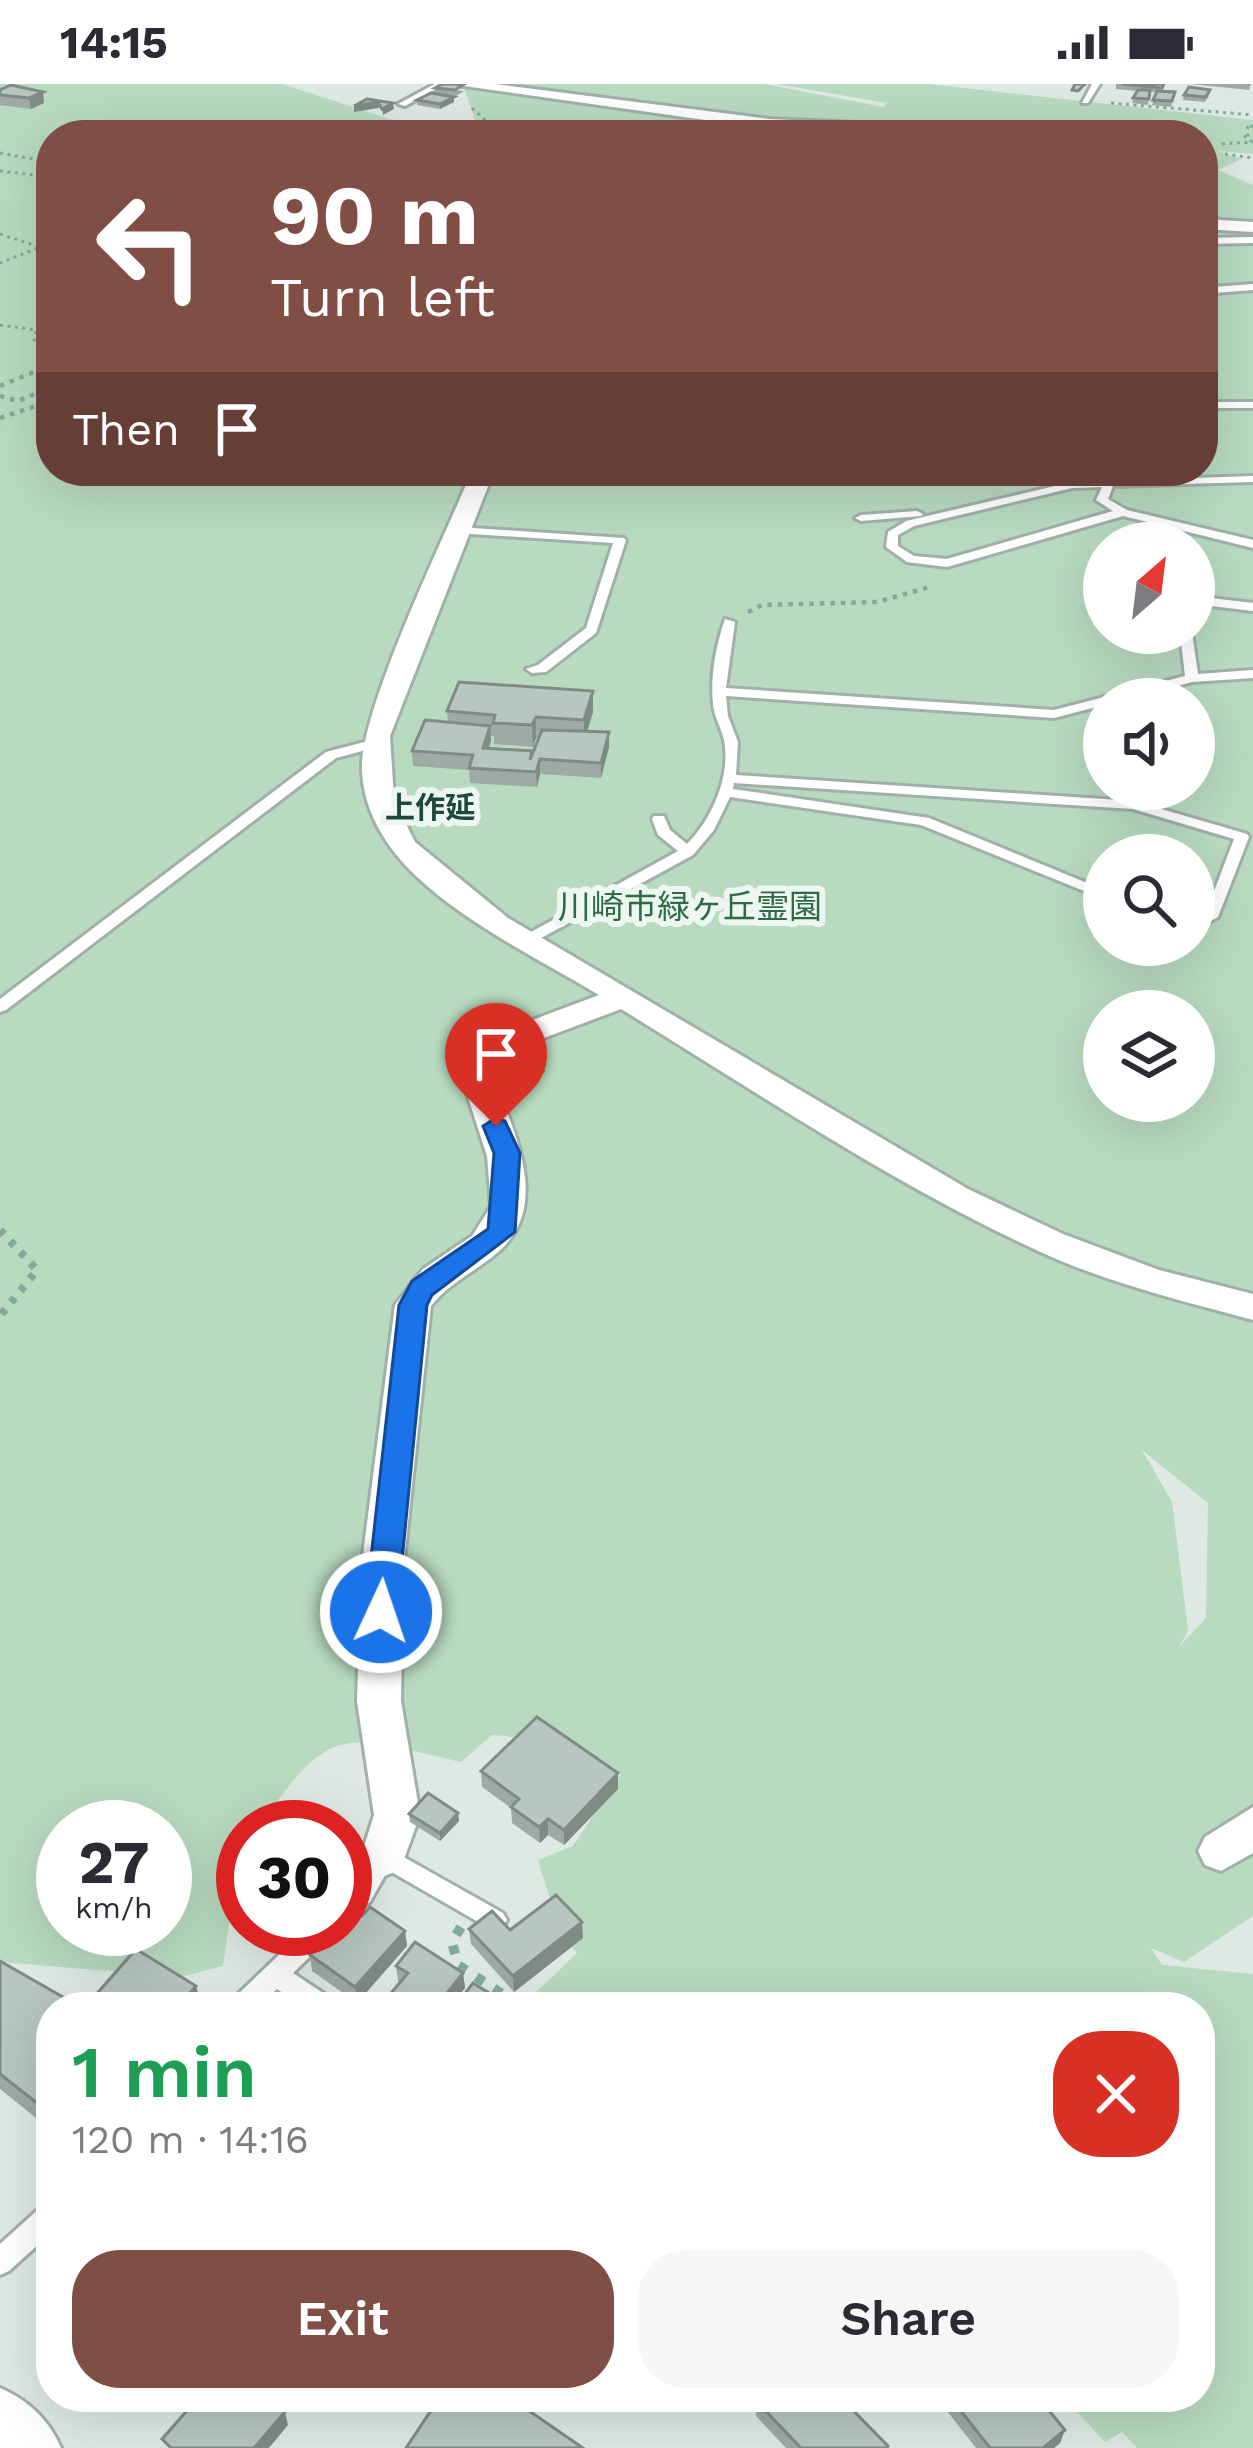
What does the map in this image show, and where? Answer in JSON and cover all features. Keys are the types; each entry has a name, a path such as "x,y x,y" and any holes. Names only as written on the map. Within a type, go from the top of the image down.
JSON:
{"street":[{"path":"467,86 739,120"},
{"path":"634,120 640,107"},
{"path":"1218,225 1253,227"},
{"path":"477,486 401,666 376,743 372,777 384,820 430,874 620,998 932,1183 1121,1271 1253,1307"},
{"path":"384,1856 397,1815 380,1701 382,1570 413,1305 422,1288 502,1232 506,1216 507,1153 480,1095 472,1060 482,1050 620,998"},
{"path":"0,2416 33,2448"}],"lane":[{"path":"402,104 441,84"},
{"path":"1085,101 1096,84"},
{"path":"1218,241 1253,240"},
{"path":"1218,290 1253,287"},
{"path":"1218,405 1253,405"},
{"path":"1218,480 1253,479"},
{"path":"1068,486 902,526 892,535 892,547 911,559 946,563 1123,512"},
{"path":"1074,486 1123,512 1253,544"},
{"path":"1102,500 1108,486"},
{"path":"861,518 964,510"},
{"path":"459,531 620,540 592,630 541,669 532,669"},
{"path":"1215,602 1253,607"},
{"path":"527,940 688,852 707,836 726,785 731,738 721,718 729,622"},
{"path":"1189,654 1192,678 1253,674"},
{"path":"721,692 1054,715 1083,707"},
{"path":"0,1007 331,755 376,743"},
{"path":"726,785 924,821 1083,886"},
{"path":"726,785 1134,805 1242,837 1215,907"},
{"path":"659,819 663,832 688,852"},
{"path":"372,1877 384,1856 495,1920"},
{"path":"257,1992 294,1956"},
{"path":"275,1974 301,1992"},
{"path":"0,2262 36,2230"}],"path":[{"path":"467,86 472,107 486,120"},
{"path":"1085,101 1253,115"},
{"path":"1228,142 1252,142 1244,136 1253,130"},
{"path":"0,153 36,159"},
{"path":"0,171 36,175"},
{"path":"0,234 36,246"},
{"path":"0,263 36,249"},
{"path":"0,325 36,331"},
{"path":"0,386 36,371"},
{"path":"0,397 18,401 36,393"},
{"path":"0,418 36,406"},
{"path":"729,622 762,605 878,602 952,580"},
{"path":"0,1230 37,1270 0,1316"},
{"path":"474,1905 452,1942 458,1965 499,1992"}],"green space":[{"name":"川崎市緑ヶ丘霊園","path":"0,84 282,84 396,120 36,120 36,486 1218,486 1218,170 1253,185 1253,1916 1184,1962 1151,1948 1162,1965 1253,1974 1253,2448 1137,2448 1122,2432 1105,2442 1077,2412 1215,2412 1215,1992 536,1992 577,1953 561,1934 538,1860 573,1846 621,1774 556,1734 538,1739 492,1735 461,1762 390,1746 344,1744 324,1752 305,1768 278,1800 216,1800 216,1956 224,1956 223,1966 181,1977 0,1962","holes":["1142,1450 1208,1503 1206,1618 1179,1647 1188,1631 1172,1502"]},
{"path":"463,84 765,84 883,107 887,103 776,84 929,84 1253,120 1253,154 1218,151 1218,120 475,120"},
{"path":"1218,151 1242,159 1218,170"}],"building":[{"path":"11,85 43,92 29,98 0,95 0,90"},
{"path":"463,85 455,90 435,88"},
{"path":"1189,87 1210,90 1206,97 1184,95"},
{"path":"1138,90 1150,90 1149,99 1133,98"},
{"path":"1157,91 1175,92 1172,101 1153,100"},
{"path":"431,93 454,97 440,104 417,100"},
{"path":"367,99 393,103 382,109 378,102 354,106"},
{"path":"459,682 593,691 584,720 536,717 532,725 493,723 495,715 447,711"},
{"path":"425,720 490,726 483,748 532,751 530,760 542,730 609,732 601,763 540,759 536,772 469,768 473,755 412,751"},
{"path":"521,1044 544,1064 521,1074 498,1054"},
{"path":"537,1717 618,1773 564,1830 548,1819 539,1827 511,1807 519,1799 481,1771"},
{"path":"428,1793 458,1813 440,1833 409,1814"},
{"path":"556,1895 582,1922 513,1976 469,1929 492,1911 510,1930"},
{"path":"372,1908 405,1931 355,1987 311,1956 372,1956"},
{"path":"415,1942 463,1973 448,1992 392,1992 408,1973 396,1966"},
{"path":"130,1956 147,1956 196,1986 191,1992 98,1992"},
{"path":"0,1961 54,1992 36,1992 36,2102 0,2074"},
{"path":"473,1983 488,1992 466,1992"},
{"path":"186,2412 285,2412 254,2448 171,2448 162,2439"},
{"path":"430,2412 531,2412 583,2448 406,2448"},
{"path":"767,2412 855,2412 888,2446 887,2448 801,2448"},
{"path":"962,2412 1050,2412 1065,2430 1043,2448 990,2448"}],"district":[{"name":"上作延","path":"430,807"}],"route":[{"path":"381,1612 413,1305 422,1288 502,1232 507,1153 496,1126"}]}
